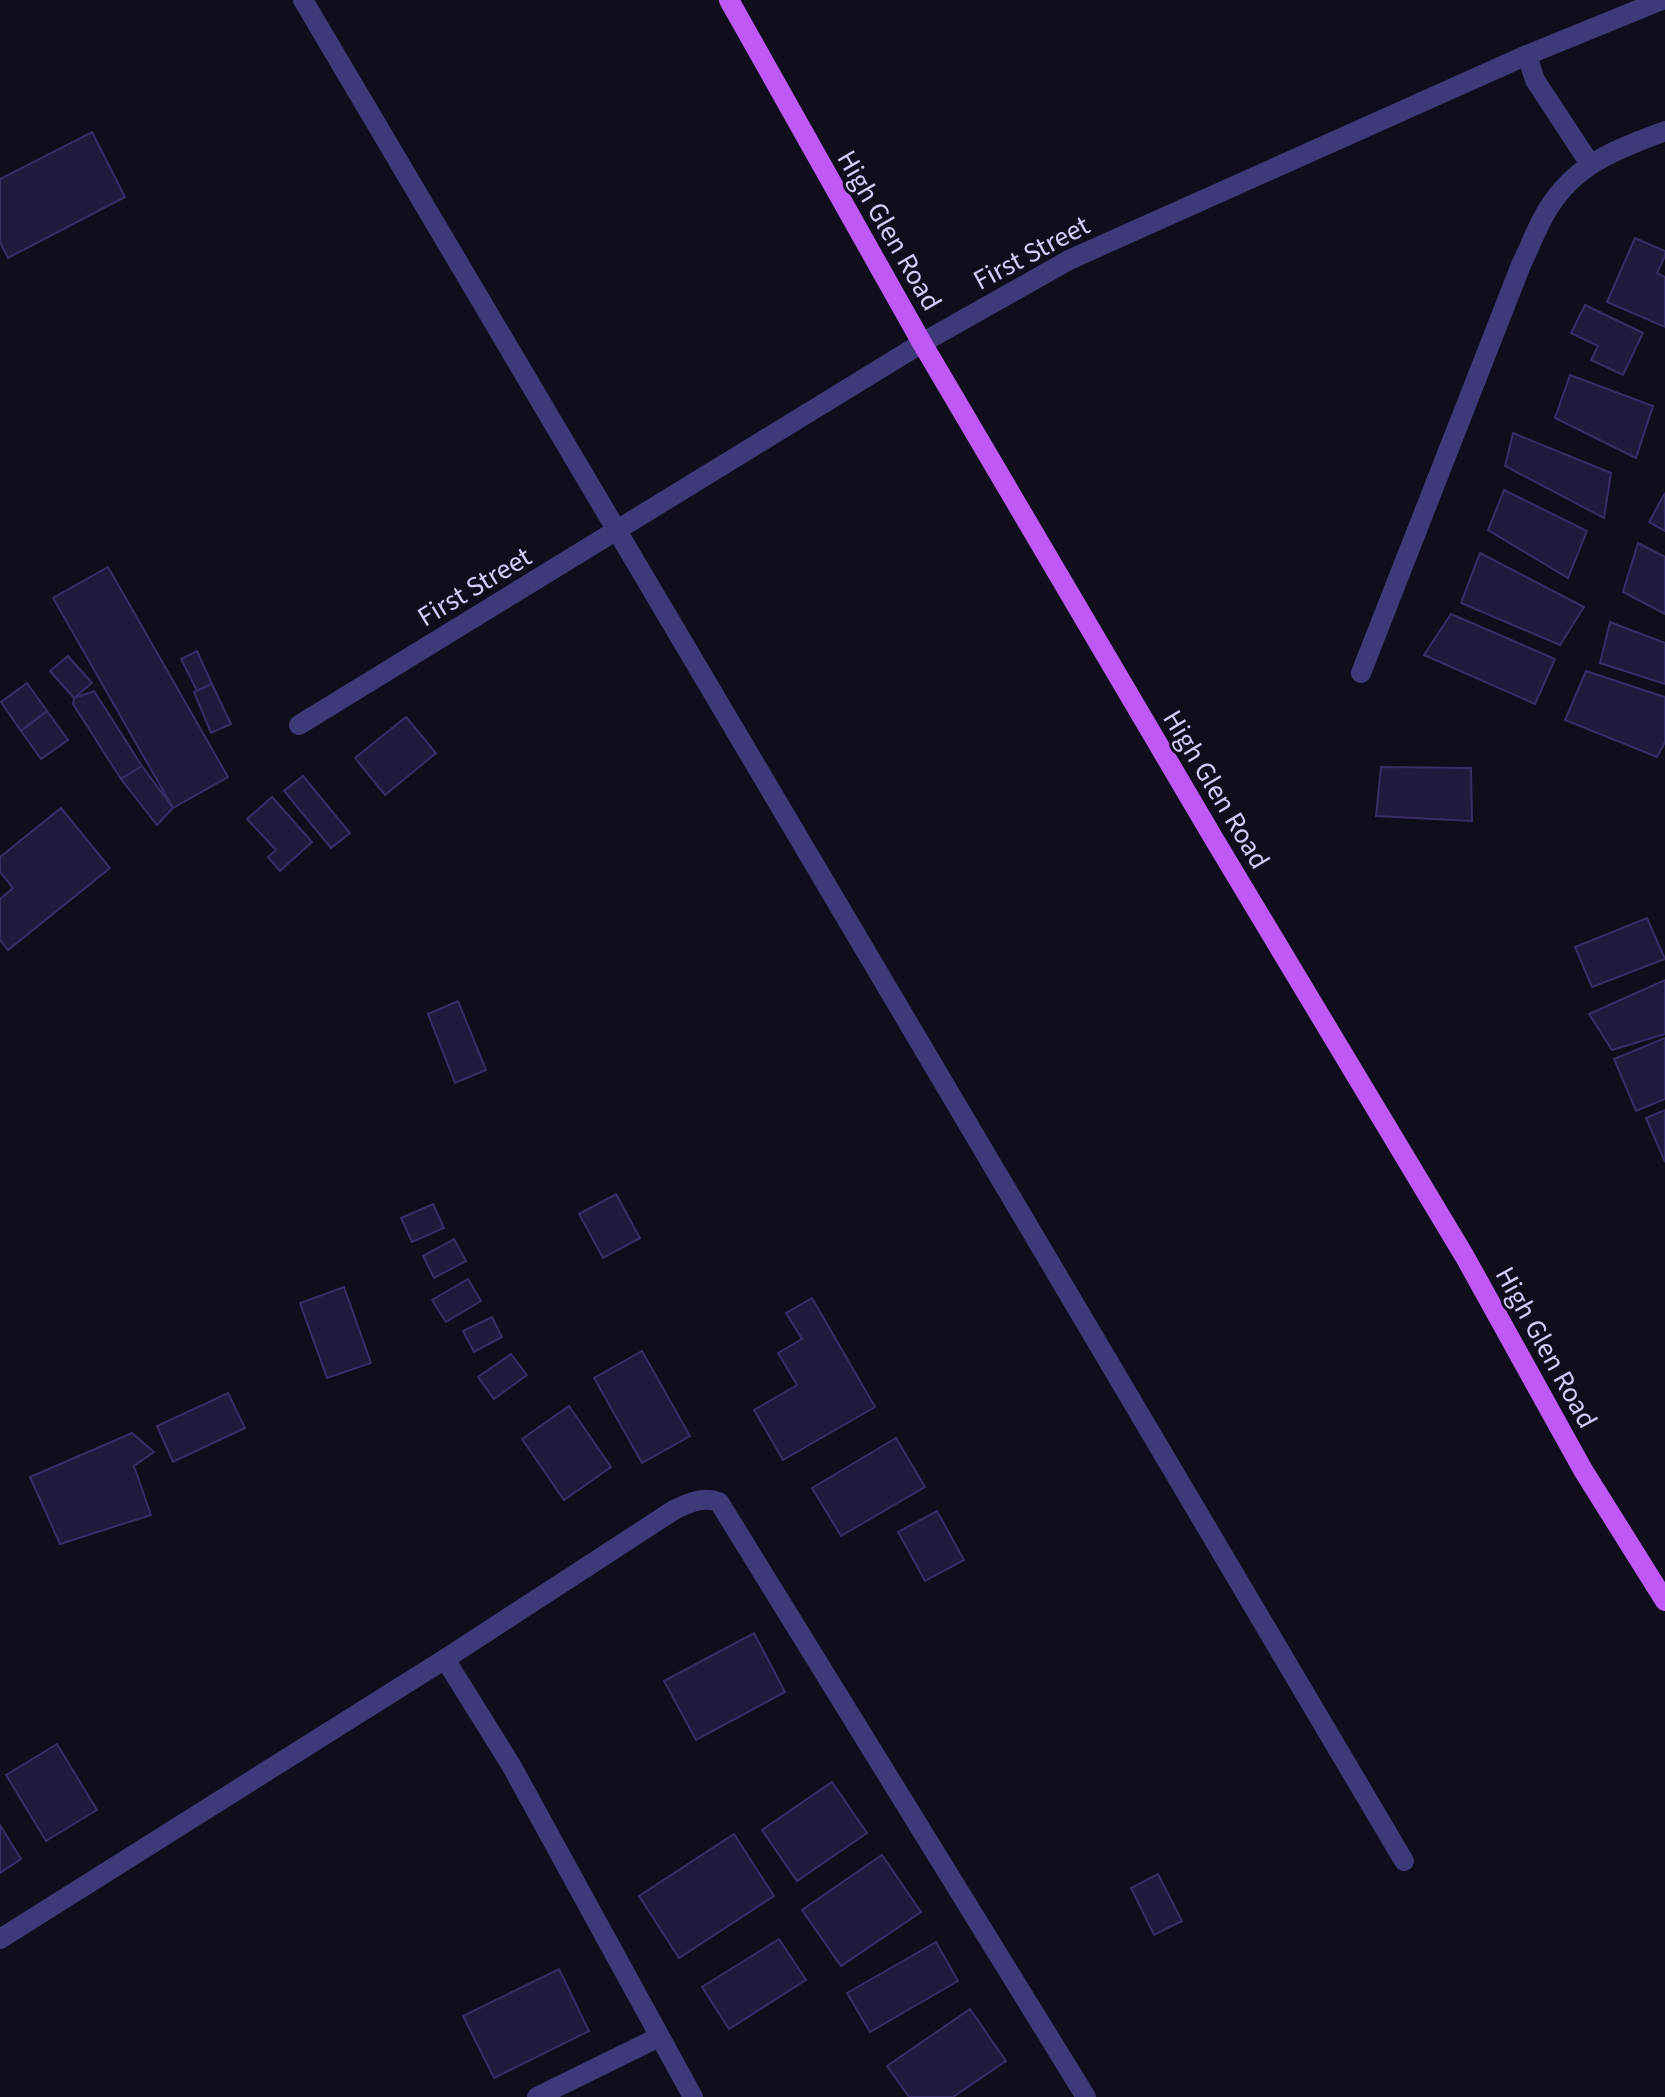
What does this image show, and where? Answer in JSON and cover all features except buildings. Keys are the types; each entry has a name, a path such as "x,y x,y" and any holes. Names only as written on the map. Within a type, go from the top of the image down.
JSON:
{"main road":[{"name":"High Glen Road","path":"729,0 922,343 1465,1257 1583,1470 1665,1601"}],"street":[{"path":"303,0 1404,1861"},
{"name":"First Street","path":"299,725 922,343 1069,260 1527,55 1662,0"},
{"path":"1527,55 1535,80 1590,164"},
{"path":"1361,673 1521,265 1547,209 1571,180 1590,164 1609,153 1665,131"},
{"path":"0,1939 445,1659 674,1510 704,1499 719,1502 1086,2097"},
{"path":"445,1659 511,1765 693,2097"},
{"path":"537,2097 659,2037"}]}
